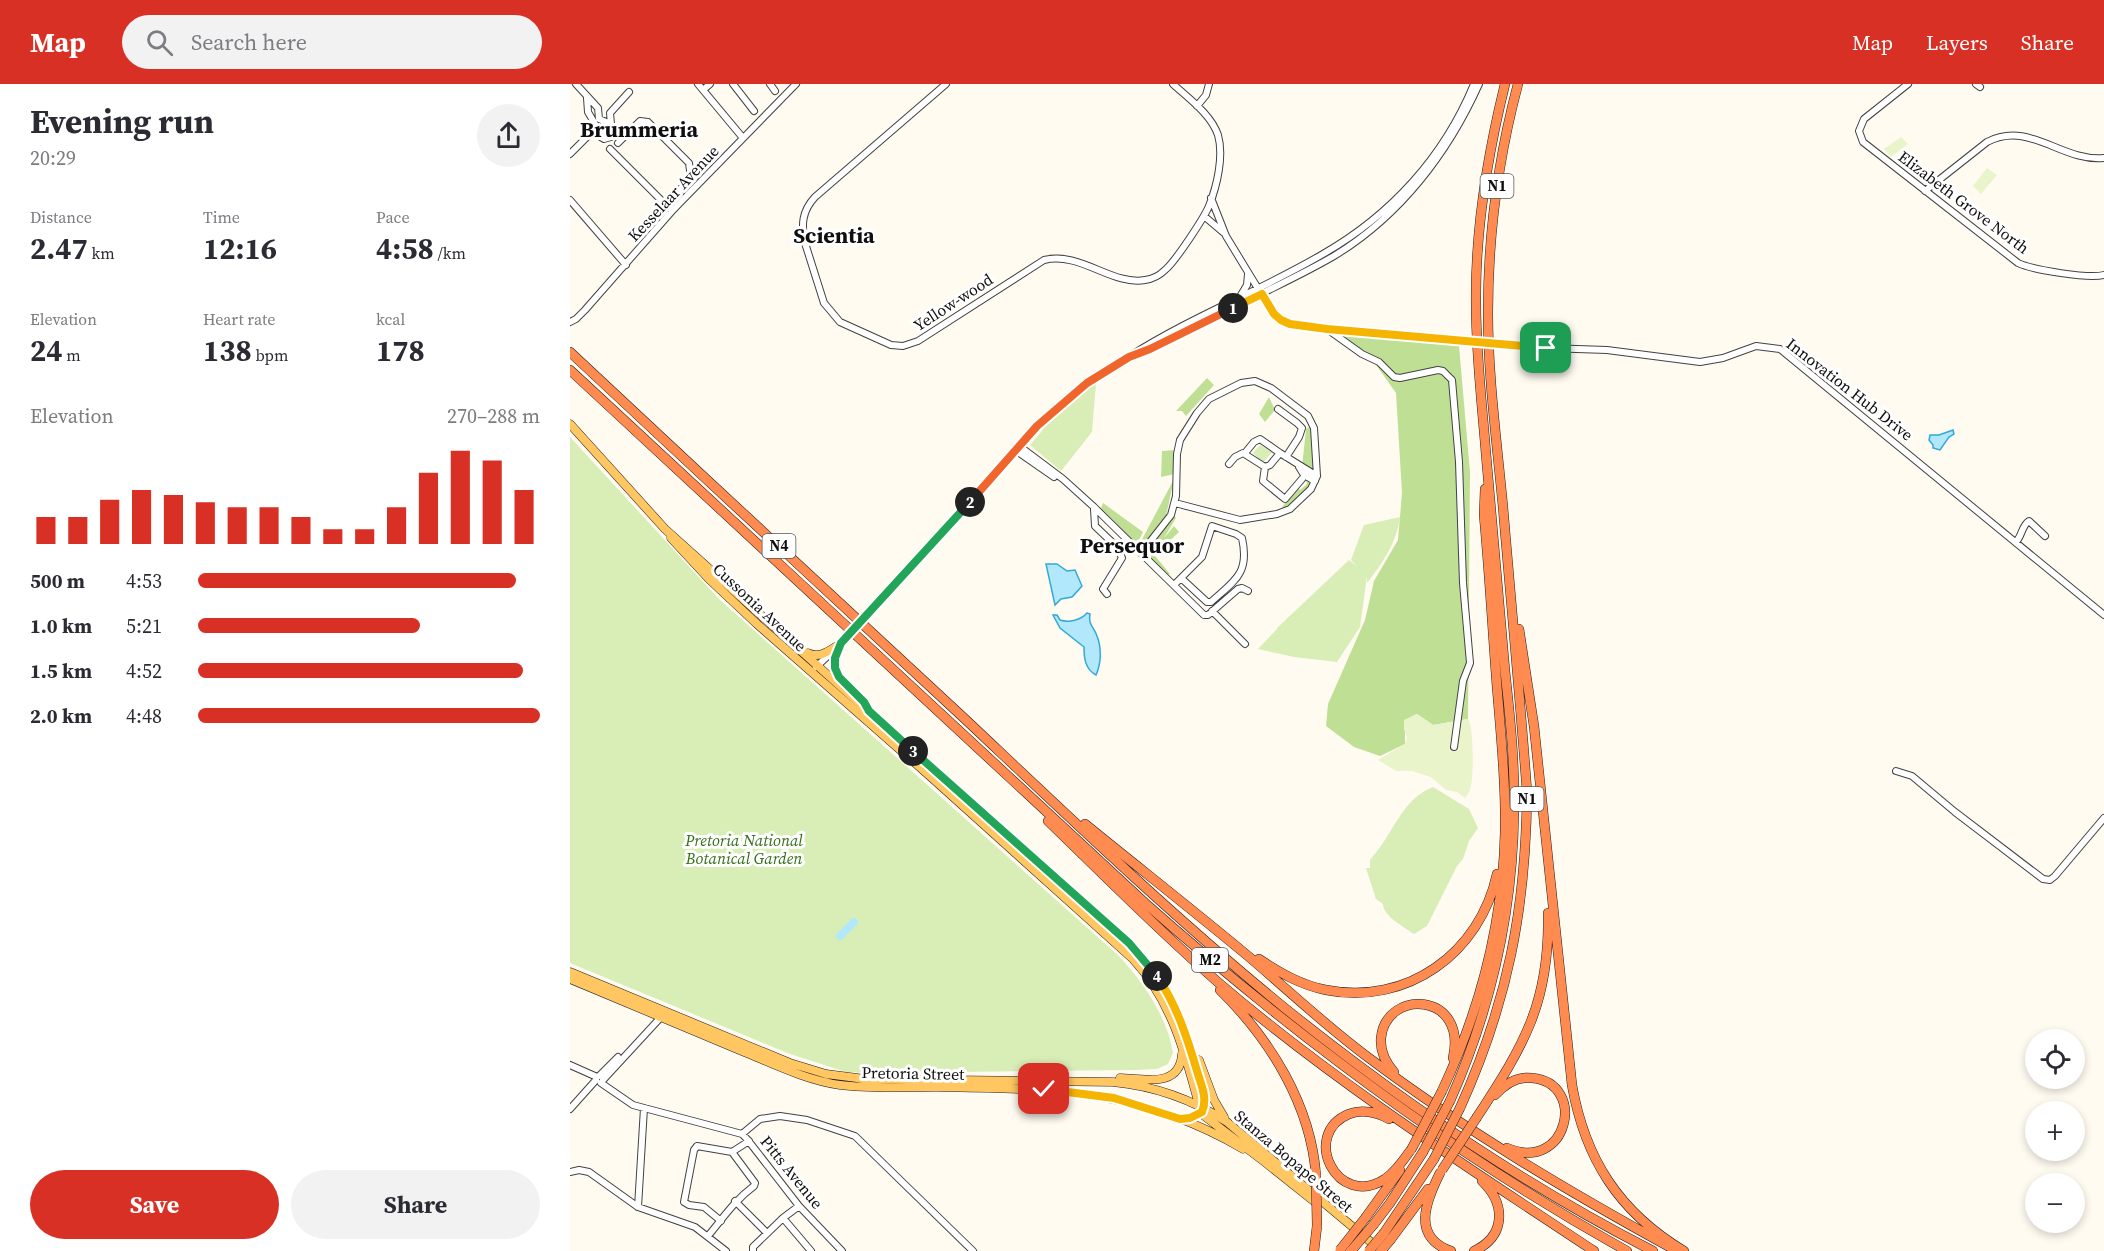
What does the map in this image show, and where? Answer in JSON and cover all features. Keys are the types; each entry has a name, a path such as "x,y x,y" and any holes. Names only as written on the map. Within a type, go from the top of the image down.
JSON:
{"highway":[{"name":"N1","path":"1351,1251 1370,1221 1390,1203 1423,1152 1450,1101 1469,1057 1490,994 1504,930 1515,809 1512,739 1488,476 1477,336 1476,282 1483,192 1504,84"},
{"name":"N1","path":"1369,1251 1388,1236 1434,1159 1460,1108 1484,1053 1506,981 1518,918 1526,849 1527,792 1489,337 1490,255 1498,175 1518,84"},
{"name":"N4","path":"570,352 988,741"},
{"name":"N4","path":"570,370 836,615"},
{"path":"1339,1251 1370,1221 1411,1151 1457,1059 1472,1020 1488,963 1502,877 1505,814 1484,515 1484,496 1488,476"},
{"path":"1500,482 1506,500 1516,602 1534,726 1572,1085 1583,1131 1600,1169 1627,1205 1652,1229 1684,1251"},
{"path":"836,615 863,644 1151,922 1220,984 1285,1036 1422,1138"},
{"name":"M2","path":"836,615 1145,903 1276,1015 1367,1085 1464,1153 1627,1251"},
{"path":"988,741 1351,1044 1436,1105 1562,1186 1677,1251"},
{"name":"M2","path":"988,741 1130,873 1318,1034 1415,1105 1507,1167 1653,1251"},
{"path":"1211,925 1275,969 1310,986 1336,991 1362,992 1405,983 1432,970 1446,959 1461,946 1480,921 1496,878 1505,814"},
{"path":"1382,1251 1388,1236 1441,1172 1525,1039 1542,989 1548,939 1545,830"},
{"path":"1151,922 1239,1010 1269,1047 1281,1068 1300,1108 1310,1142 1316,1176 1317,1226 1314,1251"},
{"path":"1436,1105 1397,1074 1384,1057 1381,1043 1383,1029 1389,1018 1400,1009 1417,1004 1433,1006 1440,1010 1451,1023 1455,1034 1455,1049 1442,1090"},
{"path":"1466,1125 1503,1146 1528,1153 1552,1144 1561,1134 1566,1117 1562,1100 1553,1087 1542,1080 1528,1077 1517,1079 1503,1087 1478,1116"},
{"path":"1411,1151 1388,1177 1375,1184 1363,1186 1348,1183 1334,1172 1327,1158 1326,1144 1337,1121 1351,1113 1371,1112 1385,1116 1594,1251"},
{"path":"1451,1157 1487,1186 1496,1199 1499,1209 1498,1227 1493,1236 1474,1251"},
{"path":"1441,1172 1426,1205 1426,1223 1433,1240 1451,1251"}],"main road":[{"name":"Cussonia Avenue","path":"570,424 709,579 1133,959 1164,1002 1175,1024 1201,1108"},
{"name":"Cussonia Avenue","path":"665,529 1140,955 1170,996 1191,1045"},
{"path":"792,642 816,656 842,643"},
{"path":"842,643 835,658 836,671 864,702 869,711"},
{"name":"Pretoria Street","path":"570,972 790,1063 826,1074 845,1077 940,1081 1080,1080 1140,1085 1184,1099"},
{"name":"Pretoria Street","path":"570,979 786,1070 825,1082 865,1086 1044,1089 1132,1102 1180,1119"},
{"path":"1180,1119 1190,1118 1201,1108 1204,1092 1191,1045"},
{"path":"1191,1045 1217,1107 1227,1122"},
{"path":"1080,1080 1168,1077 1174,1074 1179,1067 1182,1046"},
{"name":"Stanza Bopape Street","path":"1184,1099 1227,1122 1382,1251"},
{"path":"1201,1108 1209,1120 1247,1146 1270,1166"},
{"name":"Stanza Bopape Street","path":"1180,1119 1234,1143 1270,1166 1374,1251"}],"street":[{"path":"576,84 586,98 598,108 593,115 594,133"},
{"path":"710,84 700,87 743,138"},
{"path":"733,84 754,111"},
{"path":"770,84 775,90"},
{"name":"Kesselaar Avenue","path":"571,322 578,318 672,211 796,84"},
{"name":"Yellow-wood","path":"946,84 812,200 802,219 802,232 822,295 832,314 846,326 891,345 903,346 915,343 1033,265 1052,258 1066,258 1132,280 1151,278 1170,266 1204,216 1211,198 1219,161 1220,144 1214,126 1197,106 1173,84"},
{"path":"1197,106 1206,95 1209,84"},
{"path":"1129,357 1150,349 1260,291 1339,244 1398,198 1418,177 1439,149 1474,84"},
{"path":"812,673 842,643 1043,420 1104,372 1164,336 1236,299 1275,288 1335,255 1371,228 1405,197 1435,163 1459,125 1479,84"},
{"name":"Elizabeth Grove North","path":"1908,84 1864,119 1859,129 1863,142 2018,263 2032,268 2089,276 2104,275"},
{"path":"570,154 588,135 594,133 604,139 609,138 615,132 611,124 611,111 629,92"},
{"path":"586,98 588,112 611,124"},
{"path":"618,143 640,121 648,122 689,164 692,175 688,183 670,200"},
{"path":"1925,191 1987,142 1995,139 2027,136 2076,156 2104,159"},
{"path":"610,150 672,211"},
{"path":"688,183 694,189"},
{"path":"1211,198 1223,225 1224,233"},
{"path":"570,200 626,265"},
{"path":"1204,216 1224,233 1271,310"},
{"path":"1236,299 1247,287 1247,272"},
{"path":"1271,310 1270,297 1275,288"},
{"name":"Innovation Hub Drive","path":"1271,310 1287,323 1327,329 1518,347 1607,350 1700,362 1723,358 1756,346 1780,349 2104,615"},
{"path":"1327,329 1362,354 1379,362 1394,376 1400,378 1438,370 1448,374 1452,380 1459,462 1463,584 1470,663 1463,681 1454,747"},
{"path":"1142,552 1168,519 1175,503 1180,440 1197,412 1209,399 1240,383 1251,381 1262,383 1303,410 1310,418 1314,431 1316,478 1302,500 1290,509 1281,514 1240,520 1175,503"},
{"path":"1245,453 1260,465 1265,467 1270,465 1283,455 1302,430 1298,423 1278,409"},
{"path":"1229,464 1237,455 1245,453 1254,442 1260,439 1299,466 1304,475 1316,478"},
{"path":"1017,448 1061,482 1070,486 1142,552 1202,613 1207,615 1238,589 1248,591"},
{"path":"1265,467 1263,481 1285,499 1302,479"},
{"path":"1094,509 1095,526 1117,547 1122,558 1103,589 1107,594"},
{"path":"1174,585 1202,557 1216,515"},
{"path":"2016,542 2027,522 2031,521 2036,522 2045,536"},
{"path":"1181,578 1209,603 1240,575 1243,562 1242,538 1212,526"},
{"path":"1212,611 1245,644"},
{"path":"1896,771 1912,776 2043,879 2050,880 2055,876 2104,818"},
{"path":"570,1109 664,1010"},
{"path":"570,1065 600,1080"},
{"name":"Pitts Avenue","path":"600,1080 627,1102 741,1134 749,1141 799,1206 842,1251"},
{"path":"638,1207 644,1108"},
{"path":"741,1134 760,1119 780,1116 807,1120 855,1136 973,1251"},
{"path":"721,1221 704,1207 685,1203 684,1197 694,1148 697,1146 732,1152 749,1141"},
{"path":"708,1236 735,1201 755,1183 732,1152"},
{"path":"570,1172 582,1170 589,1172 638,1207 695,1227 726,1251"},
{"path":"735,1201 767,1233"},
{"path":"753,1251 753,1247 767,1233 799,1206"},
{"path":"783,1218 811,1251"}],"green space":[{"path":"1901,137 1908,144 1891,157 1884,149"},
{"path":"1987,168 1997,175 1981,194 1973,186"},
{"path":"1334,332 1459,346 1470,472 1468,719 1433,725 1417,714 1405,720 1405,744 1380,756 1354,747 1326,726 1328,704 1365,620 1374,581 1398,540 1402,493 1396,393 1374,362"},
{"path":"1207,378 1214,385 1186,416 1182,411 1176,411"},
{"path":"1096,383 1092,432 1061,471 1030,445 1074,393"},
{"path":"1269,397 1275,410 1265,422 1259,414"},
{"path":"1310,426 1317,469 1302,467 1306,429"},
{"name":"Pretoria National Botanical Garden","path":"570,437 719,599 1120,957 1146,989 1166,1026 1173,1053 1168,1064 1157,1069 1135,1070 846,1072 790,1054 570,963"},
{"path":"1260,445 1272,452 1263,463 1253,453"},
{"path":"1176,450 1175,474 1161,477 1162,451"},
{"path":"1174,479 1166,516 1142,549 1138,547"},
{"path":"1306,480 1312,483 1286,509 1282,507 1298,488 1300,490 1307,484"},
{"path":"1103,503 1143,532 1137,544 1101,508"},
{"path":"1174,516 1176,518 1164,538 1174,526 1179,532 1163,547 1161,545 1155,553 1151,551 1170,574 1167,575 1146,553"},
{"path":"1400,517 1396,535 1388,552 1367,583 1367,576 1360,627 1337,662 1294,657 1258,649 1349,560 1358,567 1351,560 1364,525"},
{"path":"1417,714 1433,725 1468,719 1473,765 1470,790 1465,798 1457,792 1446,790 1431,777 1412,771 1396,771 1378,760 1405,744 1407,738 1404,720"},
{"path":"1433,787 1469,809 1478,828 1469,841 1463,859 1457,866 1427,926 1414,934 1386,913 1383,904 1376,899 1366,868 1370,868 1370,860 1406,808 1422,792"}],"water":[{"path":"1953,430 1954,434 1940,450 1933,448 1929,440 1930,435 1939,435"},
{"path":"1046,564 1057,564 1067,571 1075,570 1082,586 1072,597 1061,599 1055,605"},
{"path":"1087,613 1090,614 1100,646 1100,661 1096,675 1087,666 1084,647 1060,628 1053,615 1057,615 1063,621 1071,621"}],"waterway":[{"path":"840,936 854,922"}],"district":[{"name":"Brummeria","path":"639,129"},
{"name":"Scientia","path":"834,235"},
{"name":"Persequor","path":"1132,545"}],"route":[{"path":"1044,1089 1114,1098 1149,1107 1180,1119 1190,1118 1202,1112 1205,1099 1191,1045 1170,996 1156,974 1129,943 869,711 868,706 836,671 835,658 841,643 957,517 1028,435 1067,399 1087,383 1129,357 1142,353 1262,294 1274,314 1290,324 1546,348"}]}
